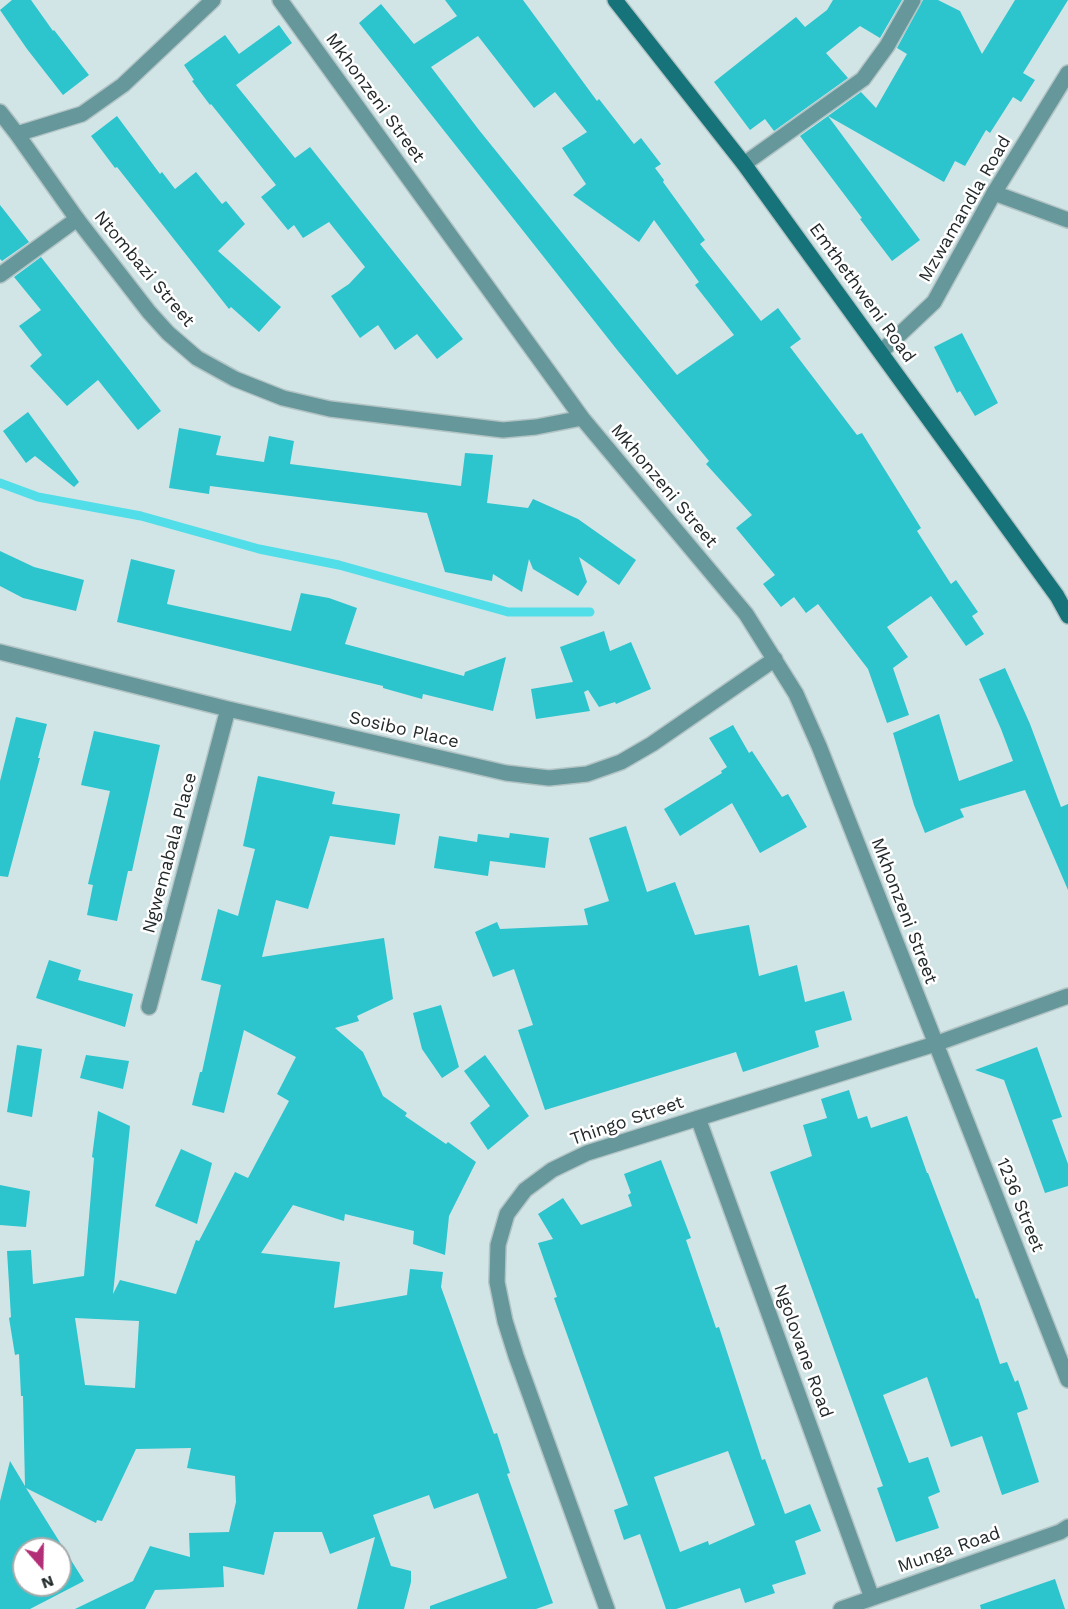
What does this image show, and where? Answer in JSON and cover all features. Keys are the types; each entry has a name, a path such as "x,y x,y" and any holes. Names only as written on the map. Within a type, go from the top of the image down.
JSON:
{"street":[{"path":"17,134 82,114 123,85 213,0"},
{"name":"Mkhonzeni Street","path":"280,0 582,418 746,614 775,659 795,694 819,746 935,1044"},
{"name":"Emthethweni Road","path":"615,0 744,164 1057,596 1068,616"},
{"path":"744,164 863,79 887,46 913,0"},
{"name":"Mzwamandla Road","path":"881,352 934,302 994,193 1068,73"},
{"name":"Ntombazi Street","path":"0,112 77,219 149,312 197,358 235,379 283,399 330,410 502,430 536,428 582,418"},
{"path":"994,193 1068,219"},
{"path":"0,275 77,219"},
{"name":"Sosibo Place","path":"0,652 228,709 506,773 549,778 587,774 621,762 652,744 775,659"},
{"name":"Ngwemabala Place","path":"149,1007 228,709"},
{"name":"Thingo Street","path":"607,1609 505,1321 497,1282 498,1245 507,1214 525,1190 552,1170 587,1153 935,1044 1068,996"},
{"name":"1236 Street","path":"935,1044 1068,1380"},
{"name":"Ngolovane Road","path":"698,1118 872,1598"},
{"name":"Munga Road","path":"842,1609 1060,1532 1068,1527"}],"building":[{"path":"12,0 31,0 89,75 63,95 0,10"},
{"path":"445,0 523,0 597,101 599,99 634,144 641,138 661,164 655,168 705,240 700,244 761,321 778,308 801,339 790,347 857,435 862,433 921,528 917,531 951,584 956,580 978,612 972,616 984,634 966,646 931,596 887,627 908,657 893,668 909,715 887,723 868,669 818,604 806,613 794,597 781,607 763,584 775,575 736,528 752,515 706,464 709,461 618,351 359,23 381,4 414,44 457,16","holes":["478,36 534,108 555,92 587,132 562,148 586,184 573,195 639,242 654,220 699,282 695,285 734,335 677,375 479,130 431,67"]},
{"path":"833,0 902,0 880,38 860,26 826,53 848,78 774,131 765,119 750,130 714,82 796,17 805,27 827,10"},
{"path":"923,0 938,0 960,11 982,54 1015,0 1068,0 1023,73 1035,80 1021,102 1013,97 990,133 986,130 965,166 955,161 944,182 828,116 861,92 876,108 907,54 897,48"},
{"path":"279,25 292,43 236,85 295,158 310,147 463,339 437,359 417,334 395,350 378,325 360,338 331,296 349,284 365,267 329,222 303,238 294,225 288,230 261,197 276,185 210,105 192,81 194,80 184,65 225,35 239,54"},
{"path":"117,116 160,174 162,172 175,189 196,172 222,204 226,201 245,224 218,251 281,307 259,332 231,307 229,309 91,136"},
{"path":"828,116 920,240 892,261 800,136"},
{"path":"0,205 29,242 2,261 0,259"},
{"path":"41,257 161,411 138,430 98,380 67,406 30,366 42,355 19,326 41,310 14,277"},
{"path":"962,333 998,403 975,416 960,391 957,393 934,347"},
{"path":"28,412 79,482 74,487 35,456 26,463 3,431"},
{"path":"179,428 221,436 216,455 264,462 269,436 294,441 290,464 461,486 465,453 493,455 487,503 528,508 533,499 578,519 636,560 619,585 579,557 587,582 578,596 533,569 529,559 522,592 493,574 492,581 445,572 427,513 210,486 209,494 169,488"},
{"path":"0,551 34,567 84,580 76,611 23,598 0,586"},
{"path":"131,559 175,570 167,604 291,631 301,593 329,598 357,608 345,644 464,676 465,672 506,657 493,711 423,694 422,699 383,688 383,686 117,622"},
{"path":"604,631 610,651 631,642 651,689 616,704 615,702 599,707 588,690 584,692 590,711 536,719 531,689 573,682 560,647"},
{"path":"1005,668 1030,724 1061,807 1068,804 1068,890 1025,790 960,809 964,817 925,833 914,805 893,733 939,714 959,781 1013,761 979,679"},
{"path":"16,717 47,724 8,877 0,876 0,781"},
{"path":"733,725 749,753 752,751 782,797 788,794 807,827 760,853 732,803 680,836 664,809 722,773 721,771 727,767 709,738"},
{"path":"94,731 160,745 132,871 128,871 117,921 87,915 93,885 88,884 110,791 81,785"},
{"path":"258,776 335,792 332,804 400,814 395,845 330,836 308,909 276,900 262,957 384,938 393,999 357,1016 359,1021 335,1028 363,1052 383,1096 407,1113 405,1116 476,1162 449,1216 445,1255 413,1244 414,1231 345,1214 344,1221 293,1205 261,1253 340,1262 334,1308 407,1295 410,1269 443,1272 441,1287 494,1434 497,1433 510,1473 507,1474 553,1603 536,1609 430,1609 430,1606 507,1578 478,1493 434,1509 429,1495 373,1515 391,1566 411,1571 411,1582 404,1609 357,1609 375,1537 330,1554 322,1532 274,1532 264,1575 223,1566 224,1587 155,1590 145,1609 75,1609 133,1581 150,1546 190,1557 189,1533 229,1532 236,1502 235,1476 187,1468 191,1448 136,1449 102,1521 97,1520 96,1523 26,1488 57,1537 12,1537 12,1597 53,1597 30,1609 0,1609 0,1501 10,1461 25,1486 23,1396 21,1396 19,1354 15,1355 9,1318 11,1317 7,1251 31,1250 33,1284 84,1276 94,1158 92,1157 98,1111 130,1126 113,1294 120,1280 176,1294 196,1240 199,1241 235,1172 248,1178 289,1101 277,1094 296,1057 244,1030 224,1113 192,1105 200,1072 202,1072 221,985 201,980 218,909 238,916 255,849 243,846","holes":["75,1318 139,1321 135,1388 85,1385"]},
{"path":"626,826 647,892 675,882 695,935 749,925 759,976 797,965 805,1002 844,991 852,1020 815,1031 819,1047 743,1072 736,1052 545,1110 518,1030 533,1025 514,969 493,977 475,932 497,922 500,929 588,925 584,909 609,901 589,838"},
{"path":"510,833 549,838 545,868 490,861 488,876 434,868 439,836 477,842 478,834 509,838"},
{"path":"49,960 81,970 78,980 133,994 125,1027 36,998"},
{"path":"441,1005 459,1067 442,1078 422,1049 413,1013"},
{"path":"17,1045 42,1049 32,1117 7,1112"},
{"path":"1037,1047 1062,1117 1052,1120 1068,1164 1068,1186 1045,1193 1004,1080 975,1070"},
{"path":"86,1055 129,1061 123,1089 80,1078"},
{"path":"485,1055 529,1116 488,1150 470,1123 490,1106 464,1071"},
{"path":"849,1090 858,1119 867,1116 871,1128 907,1116 976,1299 978,1298 1000,1364 1007,1362 1015,1382 1018,1380 1028,1409 1017,1413 1039,1482 1002,1495 982,1436 951,1447 927,1377 883,1395 909,1463 928,1457 940,1492 928,1497 939,1528 896,1542 877,1488 883,1486 770,1172 812,1156 803,1125 827,1118 821,1099"},
{"path":"181,1149 212,1163 197,1224 155,1206"},
{"path":"661,1160 691,1238 686,1240 716,1328 719,1327 762,1460 765,1459 785,1514 810,1504 821,1531 795,1541 806,1574 772,1585 775,1593 745,1603 740,1588 676,1609 666,1609 640,1534 624,1540 614,1510 628,1505 554,1298 557,1297 538,1243 553,1239 538,1214 563,1198 581,1225 632,1206 628,1195 631,1193 624,1174","holes":["728,1451 755,1525 709,1545 708,1541 680,1552 654,1477"]},
{"path":"0,1185 30,1191 26,1227 0,1225"},
{"path":"72,1562 84,1581 72,1587"},
{"path":"1055,1579 1065,1609 981,1609 980,1605"}],"waterway":[{"path":"0,483 38,497 141,516 259,549 339,565 508,612 590,612"}]}
